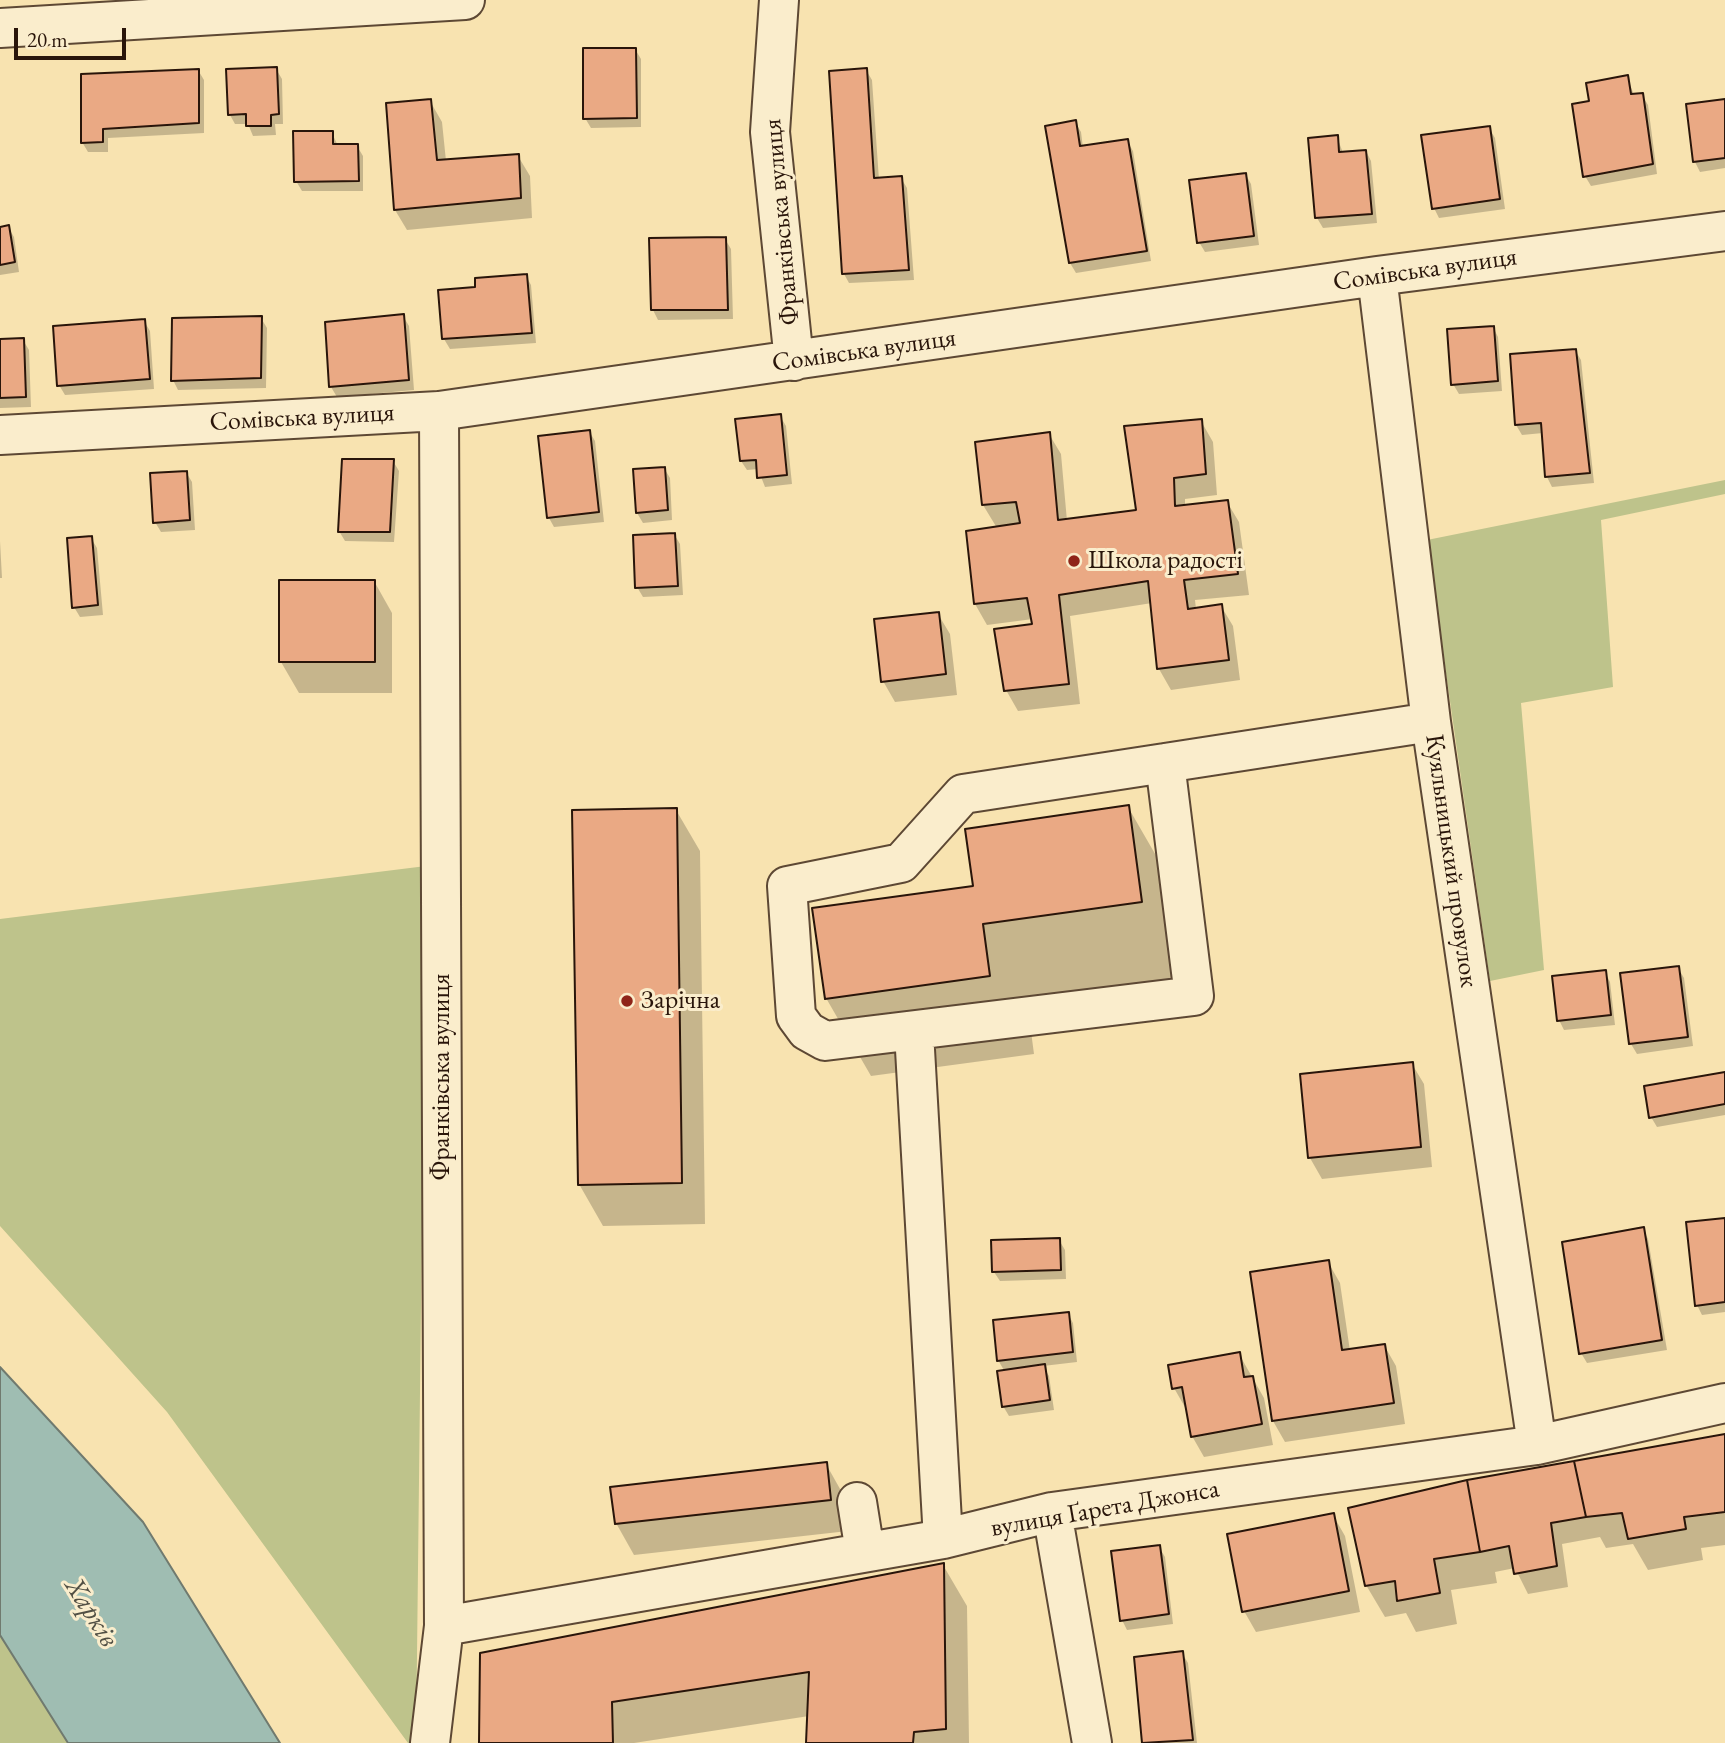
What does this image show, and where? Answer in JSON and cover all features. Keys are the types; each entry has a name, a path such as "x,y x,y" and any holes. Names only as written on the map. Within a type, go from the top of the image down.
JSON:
{"street":[{"path":"0,28 465,0"},
{"name":"Франківська вулиця","path":"779,0 770,132 794,361"},
{"name":"Сомівська вулиця","path":"0,435 439,411 1377,276 1725,231"},
{"name":"Куяльницький провулок","path":"1377,276 1431,722 1537,1445"},
{"name":"Франківська вулиця","path":"430,1743 444,1626 439,411"},
{"path":"1165,763 1194,996 825,1041 807,1031 796,1016 787,886 901,863 963,794 1431,722"},
{"path":"914,1032 943,1539"},
{"name":"вулиця Ґарета Джонса","path":"444,1626 943,1539 1052,1512 1537,1445 1725,1403"},
{"path":"857,1502 865,1552"},
{"path":"1052,1512 1092,1743"}],"green space":[{"path":"1725,480 1725,494 1601,520 1613,687 1521,703 1544,970 1490,981 1427,540"},
{"path":"426,866 416,1743 408,1743 167,1412 0,1226 0,919"},
{"path":"0,1635 68,1743 0,1743"}],"water":[{"name":"Харків","path":"0,1367 143,1522 280,1743 68,1743 0,1635"}],"building":[{"path":"583,48 636,48 637,118 583,119"},
{"path":"277,67 279,114 271,115 271,126 246,126 246,114 228,115 226,69"},
{"path":"867,68 874,178 902,176 909,270 842,274 829,71"},
{"path":"199,69 199,123 103,129 103,142 81,143 81,74"},
{"path":"1628,75 1631,94 1643,93 1653,164 1583,177 1572,104 1589,101 1586,83"},
{"path":"431,99 437,160 519,154 521,198 394,210 386,103"},
{"path":"1725,99 1725,158 1693,162 1686,104"},
{"path":"1076,120 1080,146 1128,139 1147,251 1069,263 1045,126"},
{"path":"1490,126 1500,199 1432,209 1421,135"},
{"path":"293,131 333,131 333,144 358,144 359,181 294,182"},
{"path":"1338,135 1339,152 1366,150 1372,214 1315,218 1308,138"},
{"path":"1246,173 1254,236 1197,243 1189,180"},
{"path":"9,225 15,262 0,265 0,227"},
{"path":"726,237 728,310 651,310 649,238"},
{"path":"527,274 532,333 442,339 438,290 475,287 475,278"},
{"path":"404,314 409,380 329,387 325,322"},
{"path":"262,316 261,378 171,381 172,318"},
{"path":"145,319 150,379 57,386 53,326"},
{"path":"1494,326 1498,381 1451,385 1447,329"},
{"path":"24,338 26,397 0,398 0,339"},
{"path":"1576,349 1590,473 1545,477 1541,423 1515,425 1510,354"},
{"path":"781,414 787,475 757,478 756,460 740,461 735,419"},
{"path":"1202,419 1206,474 1174,478 1175,506 1228,500 1238,574 1184,580 1188,609 1222,604 1229,660 1157,669 1148,581 1059,595 1069,684 1004,691 994,629 1032,624 1027,598 974,604 966,531 1020,523 1016,502 982,505 975,442 1050,432 1058,520 1136,510 1124,426"},
{"path":"590,430 599,512 547,518 538,436"},
{"path":"342,459 394,459 390,532 338,532"},
{"path":"665,467 668,510 636,513 633,469"},
{"path":"187,471 190,520 153,523 150,473"},
{"path":"675,533 678,586 635,588 633,535"},
{"path":"92,536 98,605 72,608 67,538"},
{"path":"279,580 375,580 375,662 279,662"},
{"path":"939,612 946,674 881,682 874,619"},
{"path":"1129,805 1142,902 983,924 990,976 825,999 812,908 973,886 965,829"},
{"name":"Зарічна","path":"677,808 682,1183 578,1185 572,810"},
{"path":"1679,966 1688,1037 1629,1044 1620,973"},
{"path":"1606,970 1611,1015 1557,1021 1552,976"},
{"path":"1413,1062 1421,1147 1308,1158 1300,1074"},
{"path":"1725,1072 1725,1104 1649,1118 1644,1086"},
{"path":"1725,1218 1725,1302 1695,1306 1686,1222"},
{"path":"1644,1227 1662,1340 1579,1354 1562,1242"},
{"path":"1060,1238 1061,1270 992,1272 991,1240"},
{"path":"1329,1260 1342,1350 1385,1344 1394,1403 1272,1421 1250,1272"},
{"path":"1069,1312 1073,1352 997,1361 993,1320"},
{"path":"1240,1352 1244,1377 1253,1376 1262,1424 1191,1437 1182,1387 1172,1389 1168,1365"},
{"path":"1045,1364 1050,1400 1002,1407 997,1371"},
{"path":"1725,1434 1725,1512 1684,1517 1686,1529 1628,1539 1622,1513 1586,1517 1574,1461"},
{"path":"1574,1461 1586,1517 1551,1523 1557,1566 1514,1574 1509,1546 1480,1552 1467,1480"},
{"path":"827,1462 831,1500 615,1524 610,1487"},
{"path":"1467,1480 1480,1552 1434,1559 1440,1593 1397,1601 1395,1581 1365,1586 1348,1508"},
{"path":"1334,1513 1349,1591 1242,1612 1227,1534"},
{"path":"1160,1545 1169,1614 1120,1621 1111,1551"},
{"path":"944,1563 946,1729 914,1732 913,1743 806,1743 809,1672 612,1702 613,1743 479,1743 480,1653"},
{"path":"1183,1651 1193,1740 1142,1743 1134,1657"}],"place":[{"name":"Школа радості","path":"1074,561"},
{"name":"Зарічна","path":"627,1001"}]}
